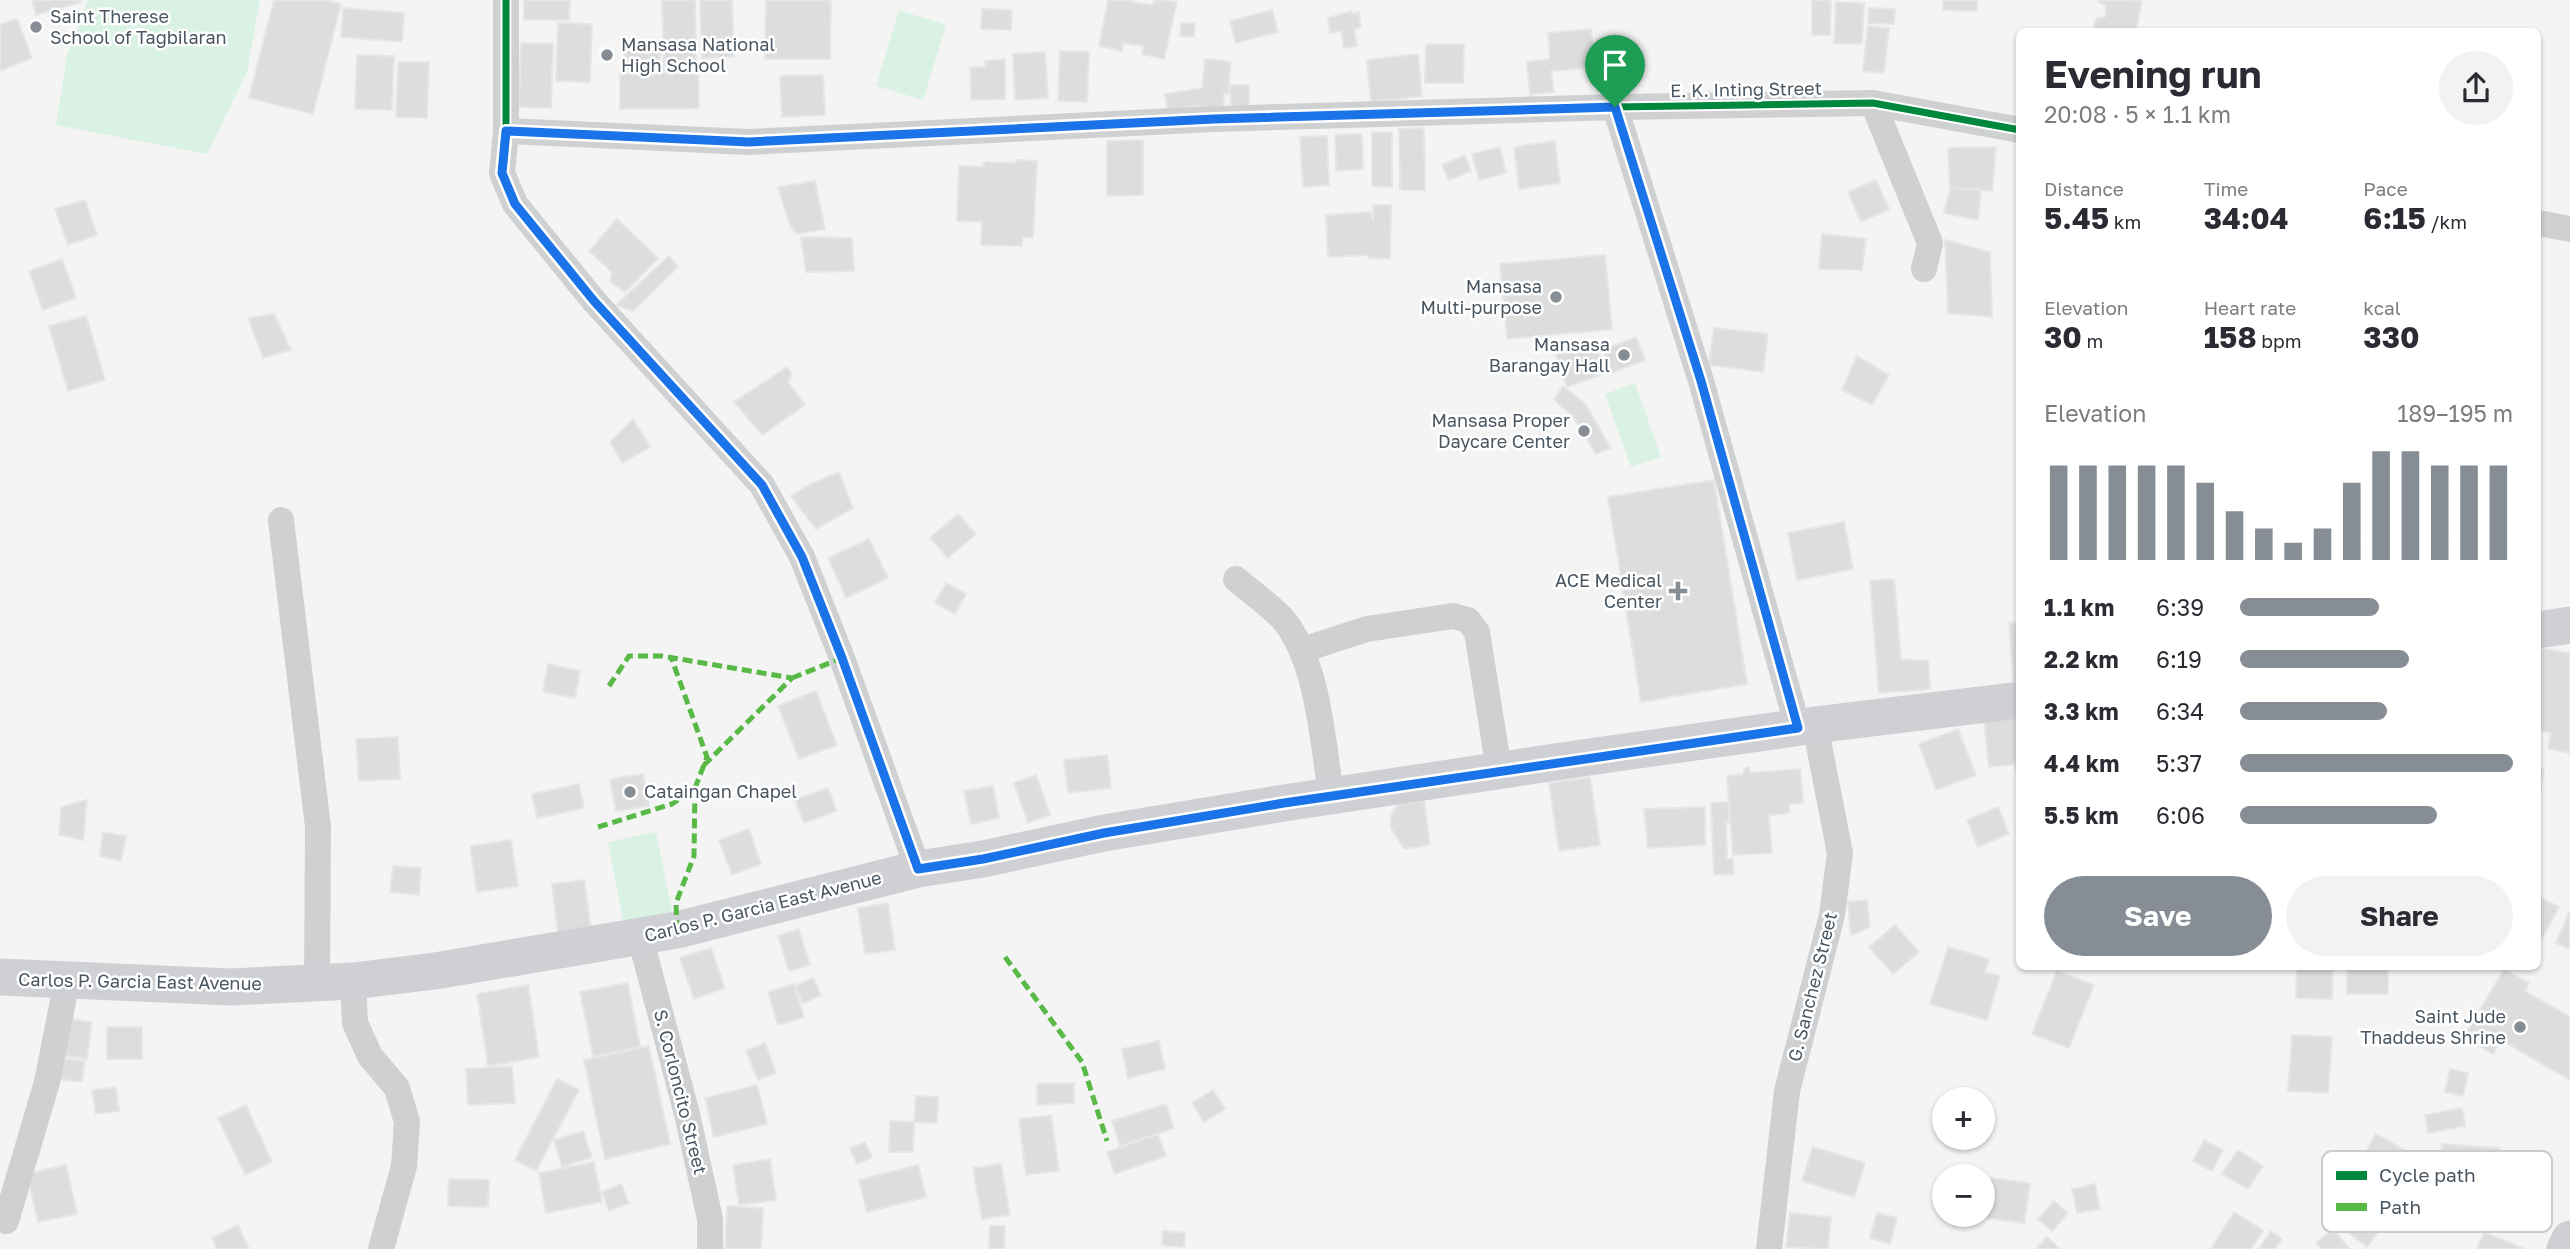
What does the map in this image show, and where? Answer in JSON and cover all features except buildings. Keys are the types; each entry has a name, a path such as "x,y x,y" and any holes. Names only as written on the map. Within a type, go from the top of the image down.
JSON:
{"main road":[{"path":"2541,630 2570,625"},
{"name":"Carlos P. Garcia East Avenue","path":"0,977 231,987 353,981 435,971 640,937 918,869 983,859 1104,833 1500,770 2016,701"},
{"path":"2565,1249 2570,1239"}],"street":[{"path":"506,0 506,131 502,173 515,204 594,301 762,485 802,557 842,658 918,869"},
{"path":"1873,103 1930,243 1924,269"},
{"name":"E. K. Inting Street","path":"506,131 749,142 1214,119 1615,107 1873,103 2016,129"},
{"name":"G. Sanchez Street","path":"1615,107 1806,727 1840,853 1832,915 1787,1091 1769,1249"},
{"path":"2541,224 2570,229"},
{"path":"281,520 318,827 317,982"},
{"path":"1236,579 1282,619 1302,650 1313,684 1331,795"},
{"path":"1302,650 1367,629 1453,616 1468,620 1477,632 1500,770"},
{"name":"S. Corloncito Street","path":"640,937 687,1114 710,1219 710,1249"},
{"path":"6,1220 47,1082 66,981"},
{"path":"353,981 355,1023 370,1056 397,1088 407,1122 404,1166 381,1249"}],"green space":[{"path":"88,0 260,0 247,72 207,154 56,125 67,56"},
{"path":"899,10 946,25 923,100 876,86"},
{"path":"1635,383 1661,457 1631,467 1605,394"},
{"path":"656,832 673,916 624,926 608,842"}],"marked path":[{"path":"609,686 629,656 662,656 792,678 703,766"},
{"path":"598,827 672,804 695,788 707,757 671,657"},
{"path":"792,678 842,658"},
{"path":"677,930 676,903 694,856 695,788"},
{"path":"1005,957 1082,1062 1107,1141"}],"cycle path":[{"path":"506,0 506,131 502,173 515,204 594,301 762,485 802,557 842,658 918,869"},
{"path":"506,131 749,142 1214,119 1615,107 1873,103 2016,129"},
{"path":"1615,107 1701,381 1798,728"}],"place":[{"name":"Saint Therese School of Tagbilaran","path":"36,27"},
{"name":"Mansasa National High School","path":"607,55"},
{"name":"Mansasa Multi-purpose","path":"1556,297"},
{"name":"Mansasa Barangay Hall","path":"1624,355"},
{"name":"Mansasa Proper Daycare Center","path":"1584,431"},
{"name":"ACE Medical Center","path":"1678,591"},
{"name":"Cataingan Chapel","path":"630,792"},
{"name":"Saint Jude Thaddeus Shrine","path":"2520,1027"}],"route":[{"path":"1615,107 1701,381 1798,728 1284,803 1104,833 983,859 918,869 842,658 802,557 762,485 594,301 515,204 502,173 506,131 749,142 1214,119 1615,107"}]}
